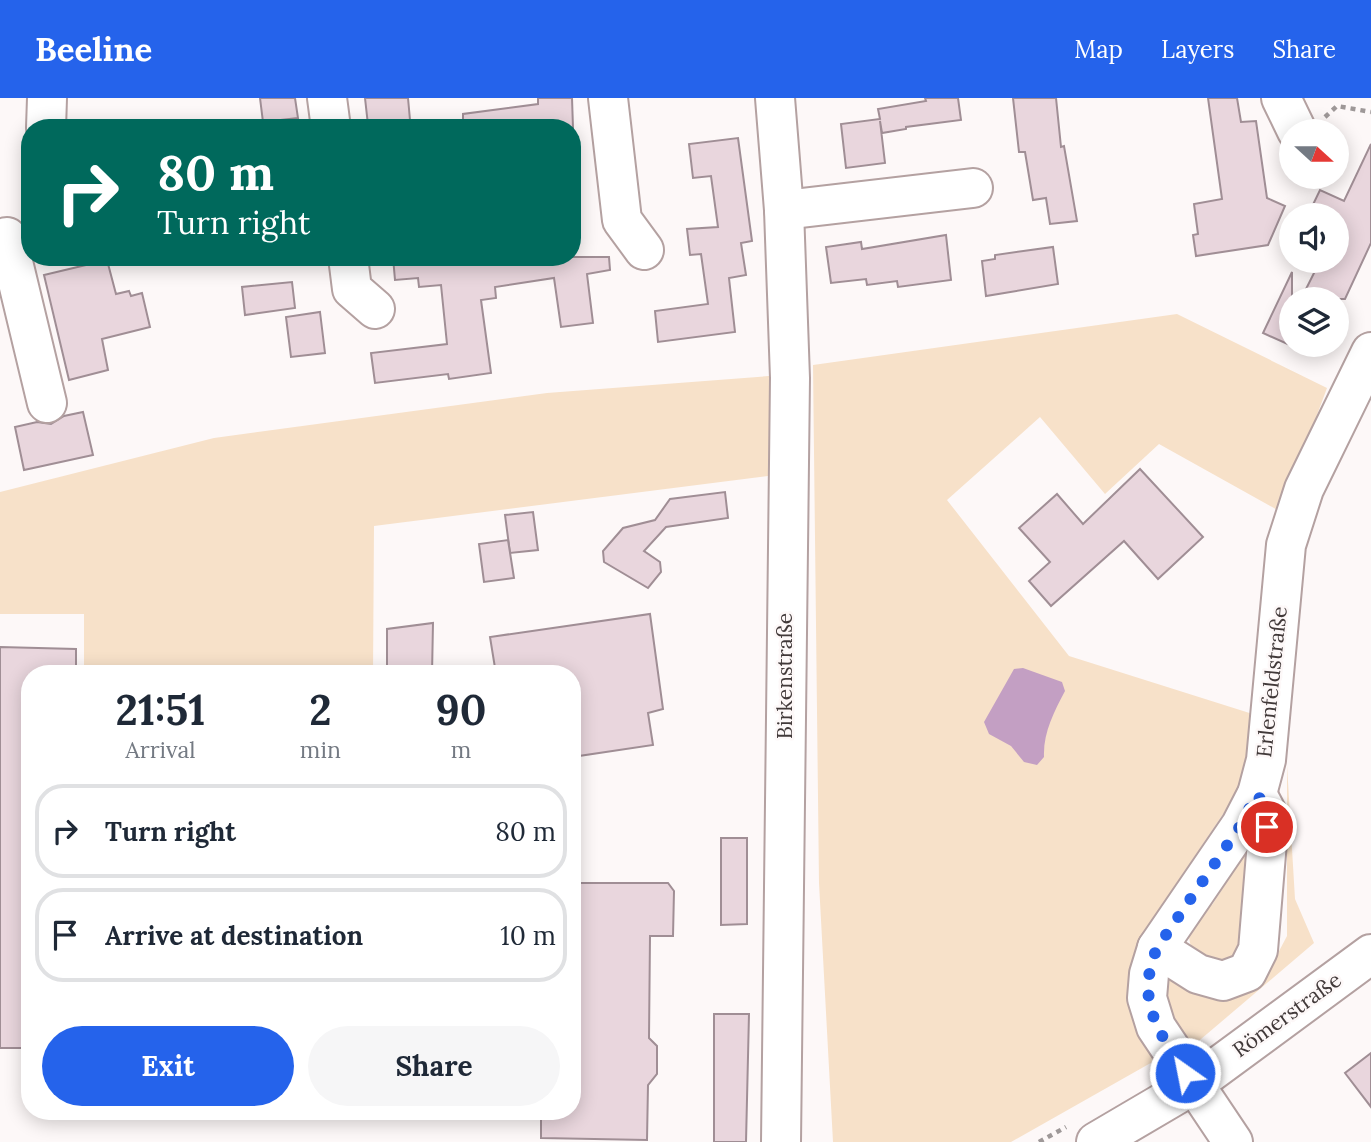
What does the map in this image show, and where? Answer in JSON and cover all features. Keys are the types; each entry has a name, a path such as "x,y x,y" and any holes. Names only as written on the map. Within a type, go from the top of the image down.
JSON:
{"street":[{"path":"46,119 47,98"},
{"path":"327,98 330,119"},
{"path":"608,98 622,220 643,250"},
{"name":"Birkenstraße","path":"775,98 785,210 790,378 781,1142"},
{"path":"1281,98 1301,119"},
{"path":"785,210 973,188"},
{"path":"12,233 47,403"},
{"path":"349,266 352,289 375,309"},
{"name":"Erlenfeldstraße","path":"1233,1142 1156,1027 1147,998 1151,962 1157,948 1241,825 1257,794 1266,760 1286,545 1304,489 1371,352"},
{"path":"1157,948 1198,974 1223,981 1247,972 1258,950 1267,842 1268,813 1257,794"},
{"name":"Römerstraße","path":"1096,1142 1193,1085 1371,954"}],"path":[{"path":"1319,119 1337,106 1371,112"}],"shaded area":[{"path":"1177,314 1327,388 1281,512 1159,444 1105,494 1040,417 947,500 1069,656 1259,716 1250,774 1147,927 1135,975 1156,1060 1011,1142 833,1142 819,883 813,365"},
{"path":"782,375 784,474 374,526 373,665 84,665 84,614 0,614 0,492 214,438 547,393"},
{"path":"1023,668 1062,682 1065,691 1047,731 1044,757 1037,765 1024,762 1011,746 989,734 984,722 1014,669"},
{"path":"1287,765 1295,899 1314,943 1194,1045 1173,1029 1162,980 1172,980 1218,998 1244,994 1267,974 1287,936"},
{"path":"1253,835 1246,934 1227,968 1197,960 1189,936 1192,923 1206,901 1212,905 1237,866 1233,863"}],"building":[{"path":"260,98 295,98 298,118 263,119"},
{"path":"365,98 408,98 410,119 367,119"},
{"path":"538,98 572,98 573,119 463,119 463,114 538,104"},
{"path":"925,98 958,98 961,120 882,133 880,121 885,163 846,168 841,124 880,119 878,109 926,101"},
{"path":"1013,98 1056,98 1061,147 1064,146 1077,221 1050,224 1046,198 1033,200 1025,152 1019,152"},
{"path":"1208,98 1237,98 1241,122 1256,121 1267,198 1279,203 1279,220 1268,245 1196,256 1193,235 1198,234 1194,204 1222,199"},
{"path":"738,138 752,241 741,243 746,275 729,278 735,332 658,342 655,311 708,304 701,254 690,255 687,229 718,227 711,176 693,178 689,144"},
{"path":"1371,144 1371,243 1349,290 1349,287 1307,287 1314,273 1349,273 1349,203 1314,203 1320,190 1344,201"},
{"path":"946,235 951,280 898,287 897,281 867,285 866,279 831,283 826,247 861,242 862,249"},
{"path":"1053,247 1058,284 986,296 982,261 995,259 995,255"},
{"path":"581,257 609,257 610,270 587,274 593,323 561,327 554,278 495,287 496,298 481,300 491,373 449,379 448,374 375,383 371,353 447,344 441,285 419,287 418,278 395,280 394,266 581,266"},
{"path":"82,266 109,266 116,294 129,291 131,296 142,293 150,327 102,339 108,370 69,380 44,275"},
{"path":"1292,273 1292,273 1292,287 1285,287"},
{"path":"292,282 295,308 245,315 242,287"},
{"path":"1279,299 1279,340 1263,333"},
{"path":"320,312 325,353 291,357 286,317"},
{"path":"83,412 93,455 24,470 15,427 37,422 51,424 64,416"},
{"path":"1140,469 1203,537 1158,579 1124,541 1051,606 1029,581 1050,562 1019,528 1057,494 1083,524"},
{"path":"725,492 728,518 666,527 644,551 660,562 661,572 648,588 604,562 603,551 623,528 655,520 670,499"},
{"path":"533,512 538,550 510,553 505,515"},
{"path":"508,540 514,578 484,582 479,544"},
{"path":"650,614 663,709 648,713 653,745 581,756 581,665 495,665 490,637"},
{"path":"433,623 432,665 387,665 387,629"},
{"path":"0,647 76,649 76,665 21,665 21,1048 0,1048"},
{"path":"721,838 747,838 747,924 721,925"},
{"path":"581,883 668,883 674,891 673,936 650,936 649,1038 657,1046 657,1074 648,1085 647,1140 541,1138 541,1120 581,1120"},
{"path":"714,1014 749,1014 746,1142 714,1142"},
{"path":"1371,1053 1371,1107 1345,1073"}],"route":[{"path":"1185,1073 1156,1027 1147,998 1151,962 1157,948 1241,825 1257,794 1268,813 1267,827"}]}
